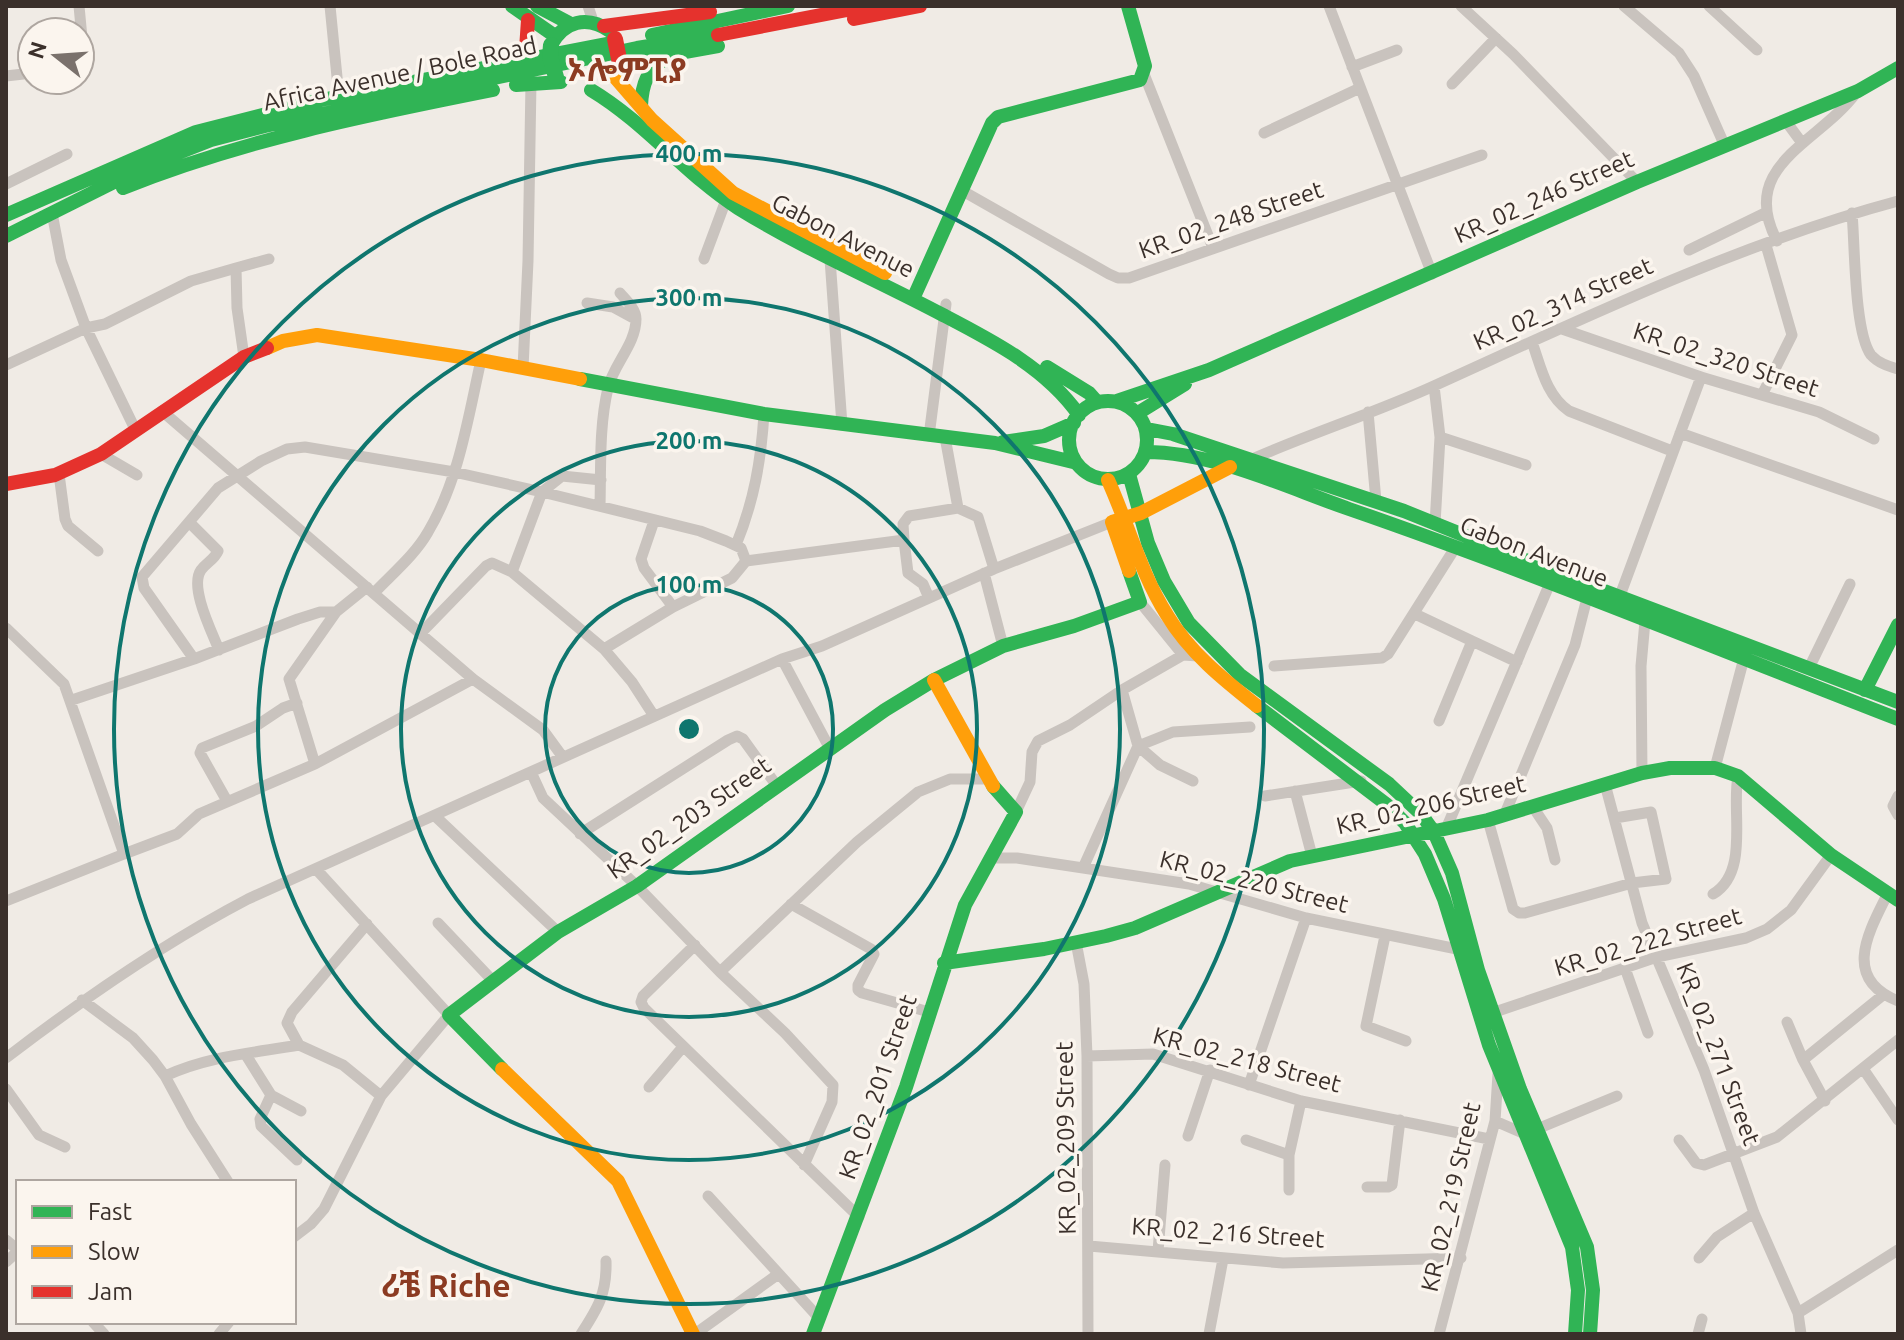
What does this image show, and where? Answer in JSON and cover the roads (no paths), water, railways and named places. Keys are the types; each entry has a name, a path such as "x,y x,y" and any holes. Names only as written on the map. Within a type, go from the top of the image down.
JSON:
{"main road":[{"path":"512,6 569,23 595,18 692,16 738,6"},
{"name":"Africa Avenue / Bole Road","path":"6,236 52,213 75,192 196,132 321,100 788,6"},
{"name":"Africa Avenue / Bole Road","path":"13,212 211,140 265,126 637,48 868,6"},
{"path":"617,66 920,6"},
{"path":"914,294 992,123 998,117 1135,82 1144,74 1145,66 1128,6"},
{"path":"526,49 532,13"},
{"path":"532,13 552,41 550,57 561,81"},
{"path":"569,23 552,41 526,49 243,107 192,123 88,168 80,173 75,192 102,197 184,163 239,145 531,82 561,81 577,90 591,90 607,82 617,66 615,39 595,18"},
{"path":"641,106 645,77 651,67 669,56"},
{"name":"Gabon Avenue","path":"617,66 641,106 729,196"},
{"name":"KR_02_246 Street","path":"1117,401 1209,370 1724,144 1858,91 1898,68"},
{"name":"Gabon Avenue","path":"591,90 626,113 694,177 790,232 830,259 914,294"},
{"path":"13,212 28,225"},
{"name":"Gabon Avenue","path":"790,232 945,310 1089,393 1097,402"},
{"name":"Gabon Avenue","path":"945,310 1036,370 1073,401 1077,419"},
{"path":"6,484 59,474 101,454 244,357 283,341 317,335 481,360 764,414 995,443 1073,462 1095,478 1108,480 1129,474"},
{"name":"KR_02_246 Street","path":"1138,413 1209,370"},
{"path":"995,443 1044,436 1077,419 1097,402 1117,401 1138,413 1147,429 1146,452 1129,474 1126,518 1140,602"},
{"path":"1073,462 1069,439 1077,419"},
{"name":"Gabon Avenue","path":"1147,429 1173,434 1376,501 1618,602 1898,702"},
{"name":"Gabon Avenue","path":"1146,452 1175,452 1230,467 1587,598 1618,602 1645,621 1898,719"},
{"path":"1126,518 1230,467"},
{"path":"1108,480 1126,518 1148,584 1190,655 1362,781 1415,837 1438,878 1457,949 1499,1070 1587,1247 1594,1296 1590,1334"},
{"path":"1126,518 1148,543 1164,581 1189,623 1208,645 1240,675 1389,784 1440,830 1492,1013 1578,1270 1580,1296 1575,1334"},
{"name":"KR_02_203 Street","path":"449,1015 558,932 637,886 830,749 934,680 1003,646 1074,626 1140,602"},
{"path":"1865,690 1898,625"},
{"path":"934,680 987,779 1016,812"},
{"name":"KR_02_206 Street","path":"944,963 1076,942 1135,928 1278,866 1312,856 1496,818 1642,773 1670,768 1715,768 1738,776 1831,855 1892,897"},
{"name":"KR_02_201 Street","path":"816,1326 906,1087 965,905 1016,812"},
{"path":"449,1015 618,1181 694,1334"}],"street":[{"path":"330,6 338,87"},
{"path":"1329,6 1432,274"},
{"path":"1461,6 1637,182"},
{"path":"1624,6 1638,10 1679,53 1694,76 1724,144"},
{"path":"1709,6 1757,50"},
{"path":"1452,84 1496,38"},
{"path":"1352,67 1397,50"},
{"path":"1144,74 1213,248"},
{"path":"523,368 531,82"},
{"path":"1264,133 1360,88"},
{"path":"1762,395 1792,335 1765,213 1769,181 1802,143 1840,112 1858,91"},
{"path":"1785,120 1802,143"},
{"path":"6,184 67,154"},
{"name":"KR_02_248 Street","path":"961,190 1118,278 1129,278 1482,155"},
{"path":"704,259 729,196"},
{"name":"KR_02_314 Street","path":"1250,460 1434,386 1702,268 1852,213 1898,201"},
{"path":"52,213 61,260 86,328 135,429"},
{"path":"1689,250 1765,213"},
{"path":"1852,213 1863,340 1877,361 1898,369"},
{"path":"6,365 86,328 105,324 191,281 269,259"},
{"path":"830,259 842,425"},
{"path":"236,268 237,308 244,357"},
{"path":"600,506 603,415 608,385 628,345 636,319 631,305 620,293"},
{"path":"587,303 620,309 636,319"},
{"path":"945,310 937,436 958,508"},
{"name":"KR_02_320 Street","path":"1562,329 1701,377 1819,412 1874,439"},
{"path":"1532,342 1548,385 1560,404 1569,411 1672,451"},
{"path":"315,764 289,679 336,612 371,590 427,533 454,472 481,360"},
{"path":"1618,602 1701,377"},
{"path":"1434,386 1440,437 1435,524"},
{"path":"162,411 473,679 543,730 562,756"},
{"path":"1368,412 1376,501"},
{"path":"736,545 755,494 764,414"},
{"path":"1680,433 1898,510"},
{"path":"1440,437 1526,465"},
{"path":"194,659 141,582 142,577 190,523 208,497 261,461 287,449 305,447 454,472 600,506 700,531 736,545 745,553 746,561"},
{"path":"101,454 137,475"},
{"path":"59,474 68,526 98,551"},
{"path":"512,572 542,492 562,476 601,480"},
{"path":"929,598 923,584 908,573 903,524 909,516 958,508 978,517 1003,646"},
{"path":"6,1058 82,1000 218,914 782,659 822,646 989,571 1126,518"},
{"path":"654,521 641,559 644,568 673,607"},
{"path":"190,523 218,551 201,570 197,586 219,650"},
{"path":"604,649 673,607 732,578 746,561 904,540"},
{"path":"1274,666 1382,658 1388,654 1415,614 1455,548"},
{"path":"420,634 492,563 512,572 604,649 632,682 654,716"},
{"path":"1440,830 1550,583"},
{"path":"1809,668 1850,584"},
{"path":"1587,598 1575,645 1496,818 1513,909 1519,913 1632,883 1666,879 1651,812 1615,818"},
{"path":"1016,812 1030,782 1034,745 1122,690 1190,655 1140,602"},
{"path":"72,700 194,659 298,619 320,612 336,612"},
{"path":"1415,614 1517,662"},
{"path":"1642,773 1641,666 1645,621"},
{"path":"6,628 58,677 72,700 124,854"},
{"path":"1439,721 1472,641"},
{"path":"1715,768 1744,658"},
{"path":"782,659 830,749"},
{"path":"6,901 177,834 199,814 315,764 473,679"},
{"path":"1122,690 1138,746 1160,765 1193,781"},
{"path":"227,801 200,751 217,740 256,726 283,708 297,703"},
{"path":"1083,868 1138,746 1173,732 1250,727"},
{"path":"580,834 737,736 743,739 777,786"},
{"path":"531,772 543,798 637,886 833,1085 832,1102 804,1165"},
{"path":"1713,894 1722,889 1737,853 1735,790 1738,776"},
{"path":"720,972 857,842 918,792 950,779 987,779"},
{"path":"1265,796 1362,781"},
{"name":"KR_02_271 Street","path":"1605,784 1642,923 1704,1070 1754,1213 1798,1313 1801,1334"},
{"path":"1295,791 1312,856"},
{"path":"1898,796 1893,806 1898,815"},
{"path":"1533,807 1547,828 1555,860"},
{"path":"435,816 558,932"},
{"name":"KR_02_222 Street","path":"1492,1013 1657,957 1746,938 1767,929 1791,910 1831,855"},
{"name":"KR_02_220 Street","path":"992,858 1017,858 1189,884 1306,918 1457,949"},
{"path":"296,1235 324,1209 381,1096 449,1015 316,869"},
{"path":"1892,897 1866,938 1863,955 1869,977 1883,995 1898,1001"},
{"path":"791,904 871,949 874,954 872,962 858,990 929,1012"},
{"path":"1249,1085 1282,996 1306,918"},
{"path":"438,923 493,981"},
{"path":"367,924 292,1012 287,1023 299,1045 343,1065 381,1096"},
{"path":"1385,936 1366,1026 1406,1041"},
{"name":"KR_02_209 Street","path":"1076,942 1084,984 1087,1056 1088,1334"},
{"path":"695,945 641,1002 682,1048 859,1217"},
{"path":"1625,968 1648,1033"},
{"path":"1803,1060 1883,995"},
{"path":"82,1000 133,1038 165,1076 227,1180"},
{"path":"1787,1022 1825,1101"},
{"path":"1679,1140 1700,1165 1777,1137 1898,1040"},
{"path":"165,1076 222,1056 246,1055 299,1045"},
{"path":"649,1087 682,1048"},
{"name":"KR_02_218 Street","path":"1087,1056 1153,1054 1301,1101 1489,1139"},
{"path":"246,1055 271,1095 301,1111"},
{"path":"1188,1136 1210,1070"},
{"name":"KR_02_219 Street","path":"1439,1334 1495,1121 1499,1070"},
{"path":"1864,1070 1898,1120"},
{"path":"6,1089 39,1135 65,1147"},
{"path":"271,1095 260,1119 261,1126 297,1160"},
{"path":"1495,1121 1531,1131 1617,1096"},
{"path":"1289,1190 1289,1155 1301,1101"},
{"path":"1367,1187 1392,1185 1400,1120"},
{"path":"1246,1140 1289,1155"},
{"path":"1158,1251 1165,1165"},
{"path":"708,1196 777,1275 816,1326"},
{"path":"1699,1258 1717,1237 1754,1213"},
{"name":"KR_02_216 Street","path":"1089,1246 1283,1263 1461,1258"},
{"path":"1798,1313 1898,1250"},
{"path":"1209,1334 1223,1259"},
{"path":"581,1334 603,1295 607,1281 606,1261"},
{"path":"694,1334 777,1275"},
{"path":"1698,1334 1702,1319"}],"district":[{"name":"ኦሎምፒያ","path":"627,70"},
{"name":"ሪቼ Riche","path":"446,1286"}]}
